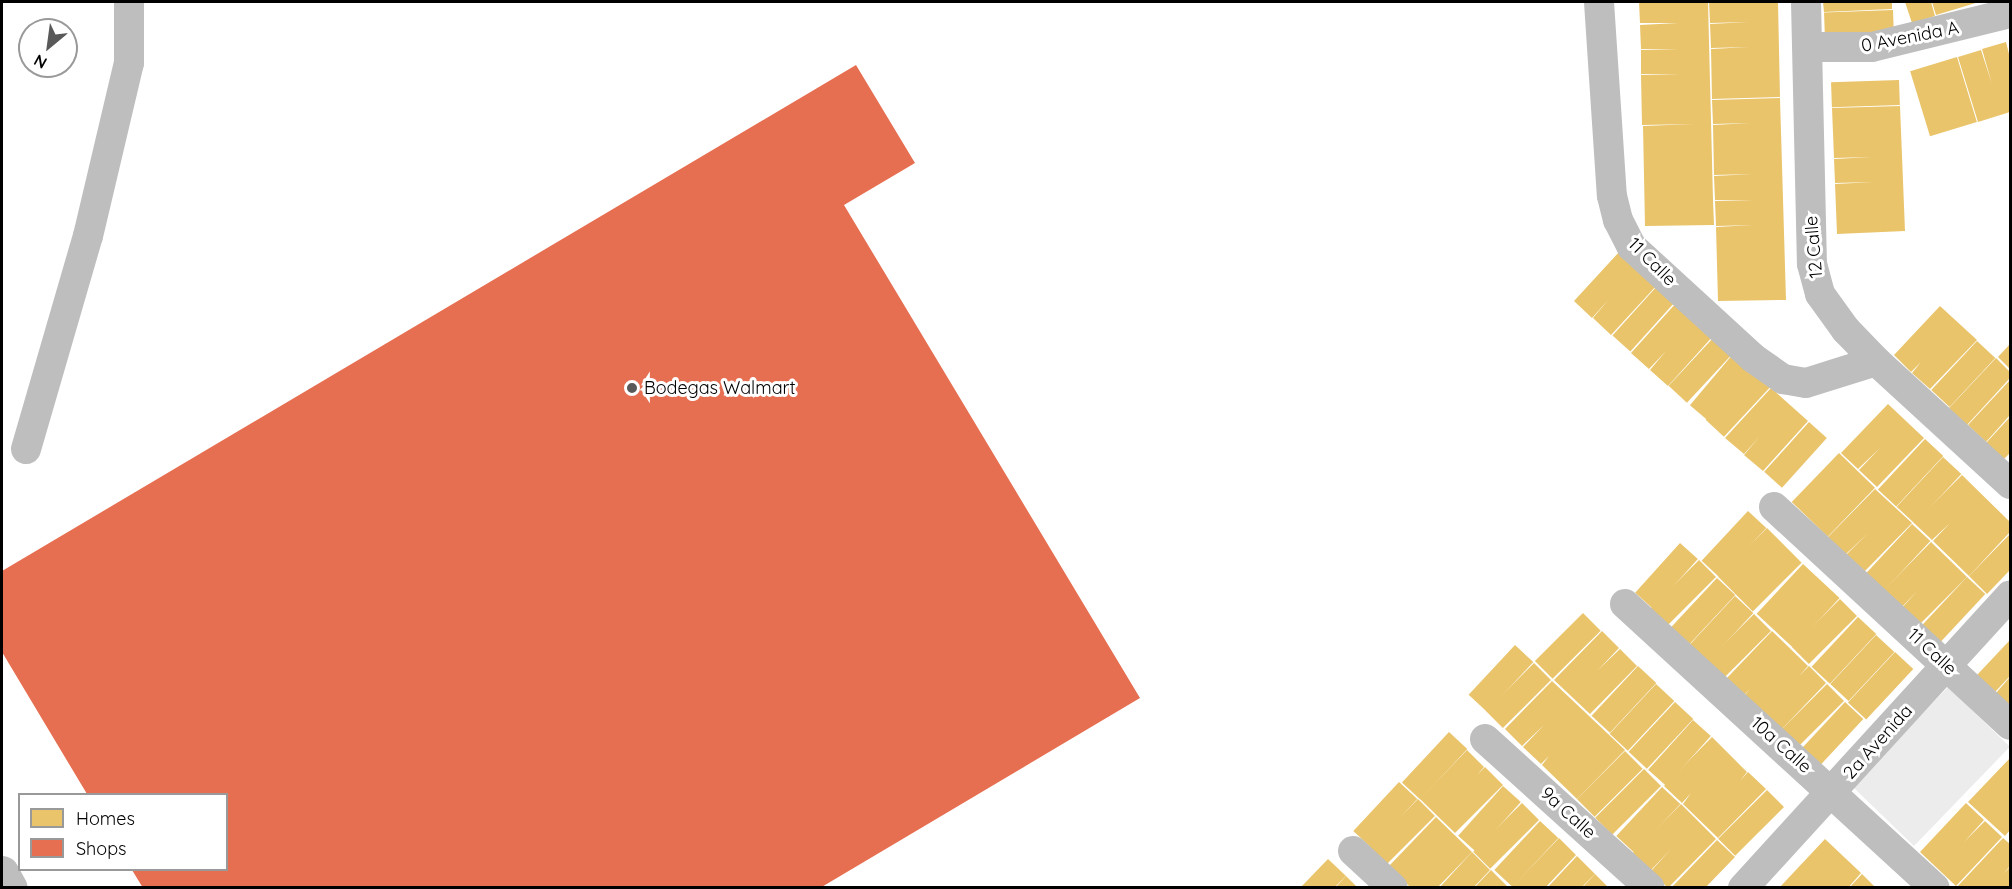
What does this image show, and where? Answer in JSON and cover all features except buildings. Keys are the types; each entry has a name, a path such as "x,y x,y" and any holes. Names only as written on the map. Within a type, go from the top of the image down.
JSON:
{"main road":[{"path":"2,872 11,888"}],"street":[{"path":"26,449 88,236 129,63 129,2"},
{"name":"11 Calle","path":"1599,2 1611,196 1618,220 1632,246 1753,358 1783,379 1800,383 1813,382 1876,361"},
{"name":"12 Calle","path":"1806,2 1814,276 1820,294 1831,312 1876,361 2010,484"},
{"name":"0 Avenida A","path":"1809,46 1872,47 2010,13"},
{"name":"11 Calle","path":"1774,507 2010,725"},
{"name":"2a Avenida","path":"1743,888 2010,596"},
{"name":"10a Calle","path":"1625,604 1833,792 1935,888"},
{"name":"9a Calle","path":"1485,738 1650,888"},
{"path":"1353,851 1393,888"}],"shaded area":[{"path":"1948,687 2010,747 1914,846 1852,786"}],"place":[{"name":"Bodegas Walmart","path":"632,388"}]}
